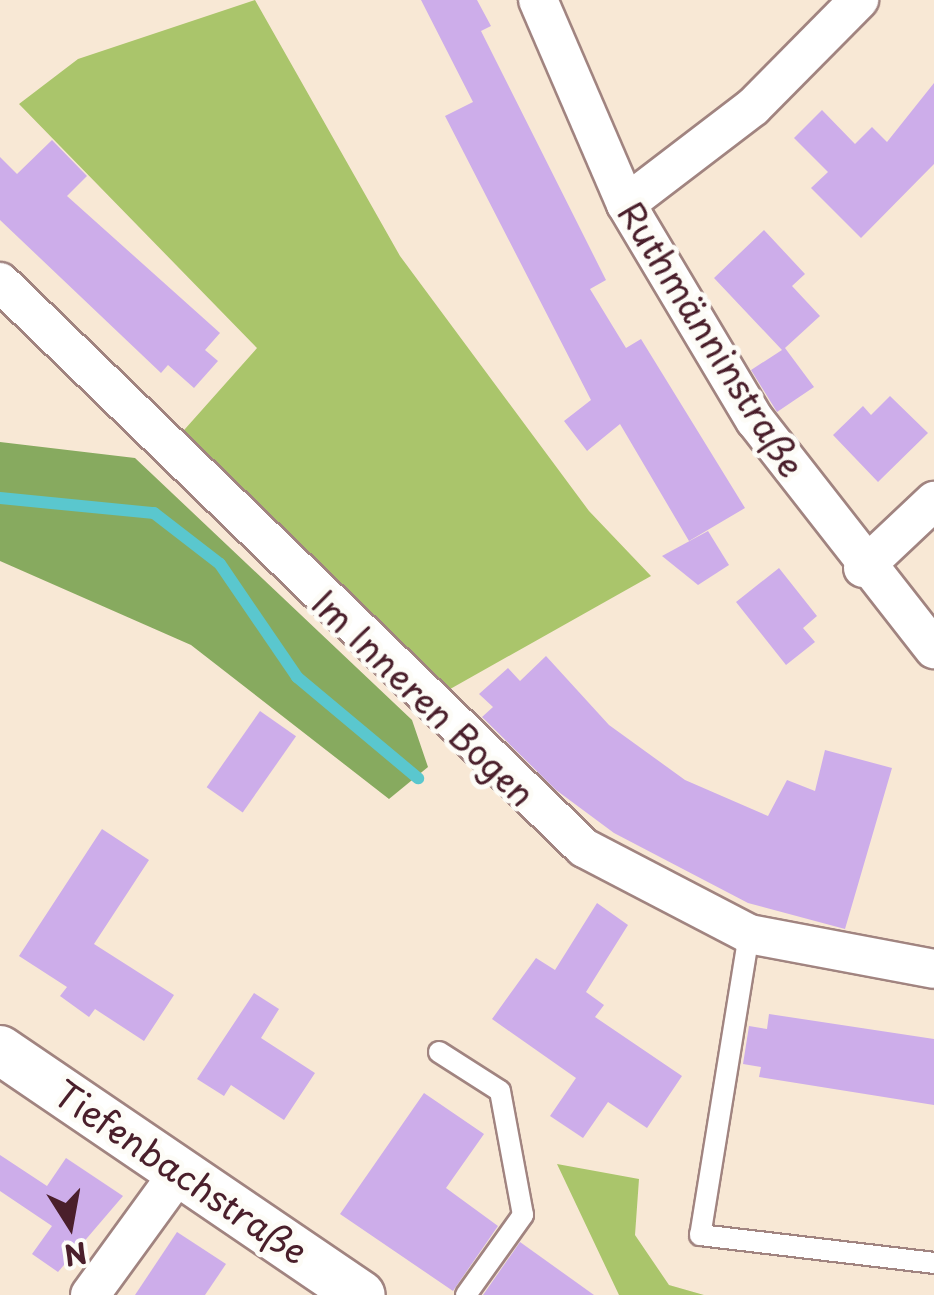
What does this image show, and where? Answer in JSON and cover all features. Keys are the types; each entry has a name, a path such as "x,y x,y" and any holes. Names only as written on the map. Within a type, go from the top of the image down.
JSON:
{"street":[{"name":"Ruthmänninstraße","path":"538,0 626,204 755,420 863,568 934,649"},
{"path":"626,204 753,107 859,0"},
{"name":"Im Inneren Bogen","path":"0,282 498,774 584,848 749,934 934,968"},
{"path":"863,568 934,500"},
{"name":"Tiefenbachstraße","path":"0,1050 361,1295"},
{"path":"90,1295 180,1171"}],"lane":[{"path":"749,934 700,1234 934,1263"},
{"path":"439,1052 500,1090 523,1215 466,1295"}],"green space":[{"path":"255,0 400,256 589,511 651,576 436,697 177,438 257,348 19,104 78,59"},
{"path":"0,442 135,458 412,720 428,767 389,799 191,645 0,561"},
{"path":"557,1164 639,1179 635,1235 669,1285 704,1295 619,1295"}],"building":[{"path":"421,0 477,0 491,26 481,31 606,280 590,289 626,348 641,339 745,508 689,541 620,424 587,451 564,421 591,400 445,116 473,102"},
{"path":"934,83 934,164 861,238 811,188 828,172 794,138 822,110 855,144 872,127 887,142"},
{"path":"52,140 87,176 67,196 220,333 205,350 218,361 194,388 168,365 161,373 0,220 0,157 17,174"},
{"path":"764,230 805,274 792,286 820,316 785,348 814,387 777,412 751,370 782,350 714,278"},
{"path":"890,396 928,433 878,482 833,435 863,406 871,415"},
{"path":"708,531 729,565 698,585 662,556"},
{"path":"779,568 817,616 803,628 815,642 786,665 736,602"},
{"path":"546,656 609,725 685,780 768,816 787,780 815,791 825,750 892,768 845,929 748,903 614,833 556,790 482,717 493,707 479,694 508,668 520,681"},
{"path":"260,711 296,736 243,812 207,787"},
{"path":"102,829 149,860 94,944 174,995 144,1041 95,1009 89,1017 60,996 67,987 19,956"},
{"path":"597,903 628,925 586,992 604,1005 595,1017 682,1076 647,1128 608,1102 583,1138 550,1116 576,1078 492,1019 536,958 555,970"},
{"path":"254,993 279,1009 261,1038 315,1073 284,1120 231,1085 224,1096 197,1079"},
{"path":"769,1014 934,1039 934,1105 759,1077 761,1067 743,1064 749,1026 767,1029"},
{"path":"424,1093 484,1134 446,1188 498,1226 453,1291 340,1214"},
{"path":"0,1155 47,1186 66,1158 123,1196 58,1272 32,1254 52,1226 0,1191"},
{"path":"177,1232 226,1264 205,1295 135,1295"},
{"path":"520,1242 594,1295 483,1295"}],"waterway":[{"path":"0,498 154,513 220,564 297,677 418,778"}]}
